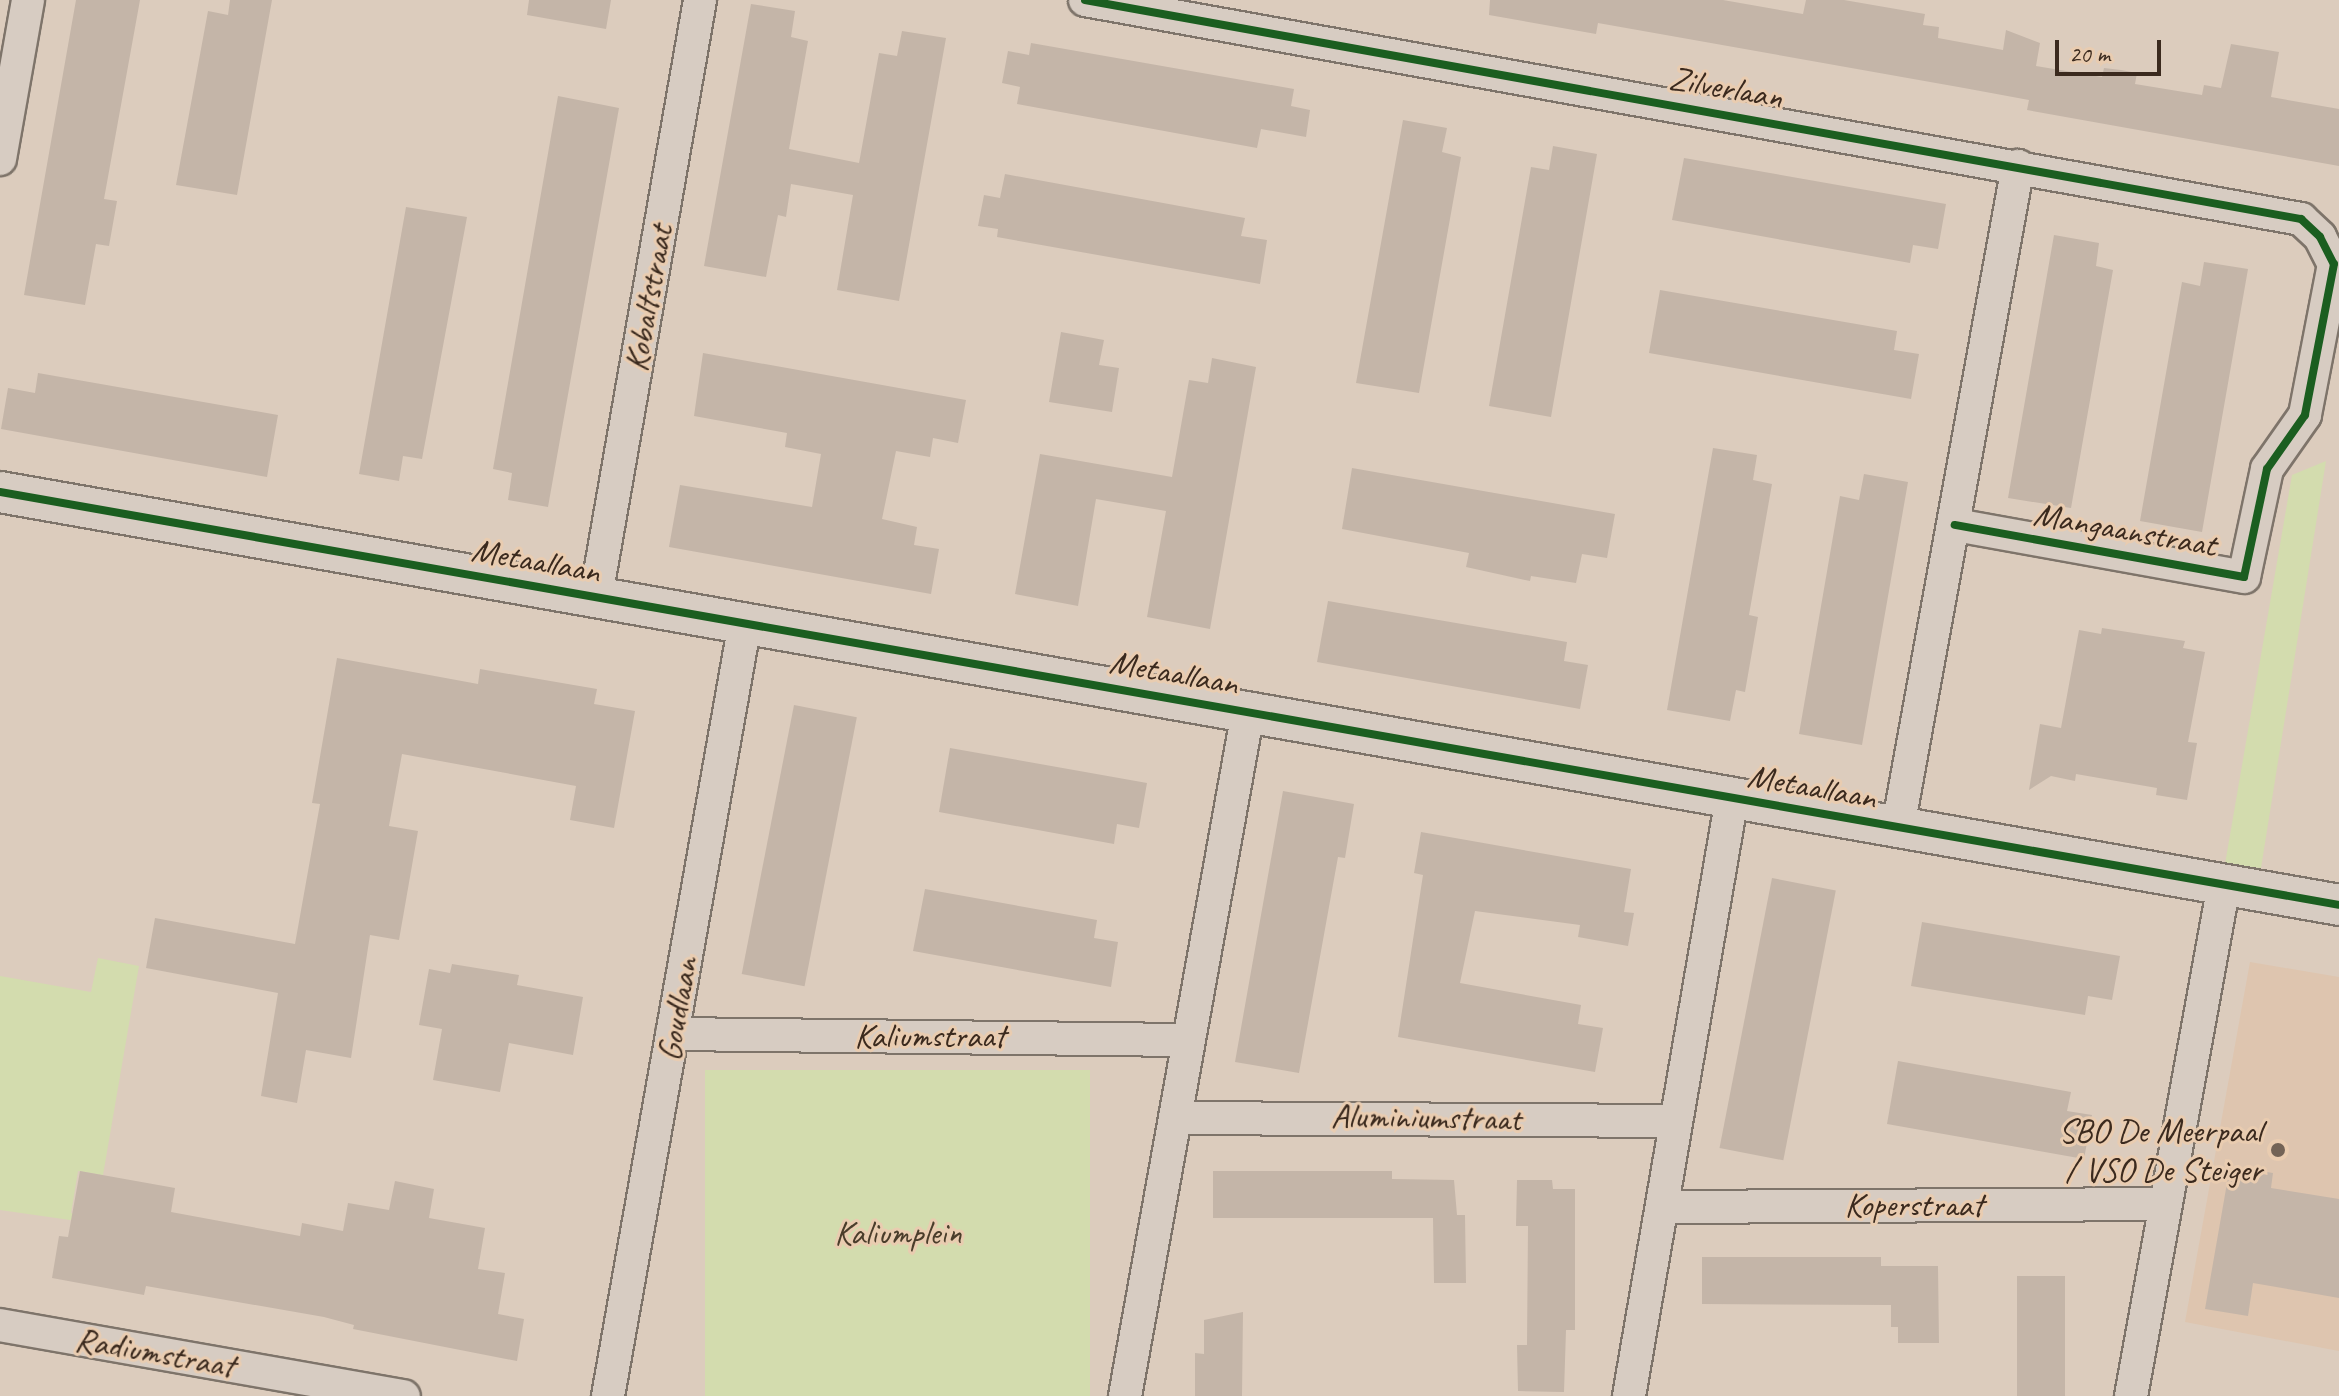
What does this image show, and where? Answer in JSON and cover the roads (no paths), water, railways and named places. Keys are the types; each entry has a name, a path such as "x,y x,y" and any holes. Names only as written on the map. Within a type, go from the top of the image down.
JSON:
{"street":[{"path":"0,159 28,0"},
{"name":"Kobaltstraat","path":"596,596 700,0"},
{"name":"Zilverlaan","path":"1085,0 2301,219 2320,237 2334,264"},
{"path":"1898,827 2018,166"},
{"name":"Mangaanstraat","path":"1955,525 2244,577 2267,469 2305,415 2328,351 2334,264"},
{"name":"Metaallaan","path":"0,492 2339,905"},
{"name":"Goudlaan","path":"608,1396 745,623"},
{"path":"1125,1396 1248,712"},
{"path":"1629,1396 1664,1207 1732,798"},
{"path":"2131,1396 2224,885"},
{"name":"Kaliumstraat","path":"672,1034 1188,1040"},
{"name":"Aluminiumstraat","path":"1175,1118 1676,1121"},
{"name":"Koperstraat","path":"1664,1207 2165,1204"},
{"name":"Radiumstraat","path":"0,1325 404,1396"}],"place":[{"name":"SBO De Meerpaal / VSO De Steiger","path":"2278,1150"}],"park label":[{"name":"Kaliumplein","path":"898,1233"}]}
